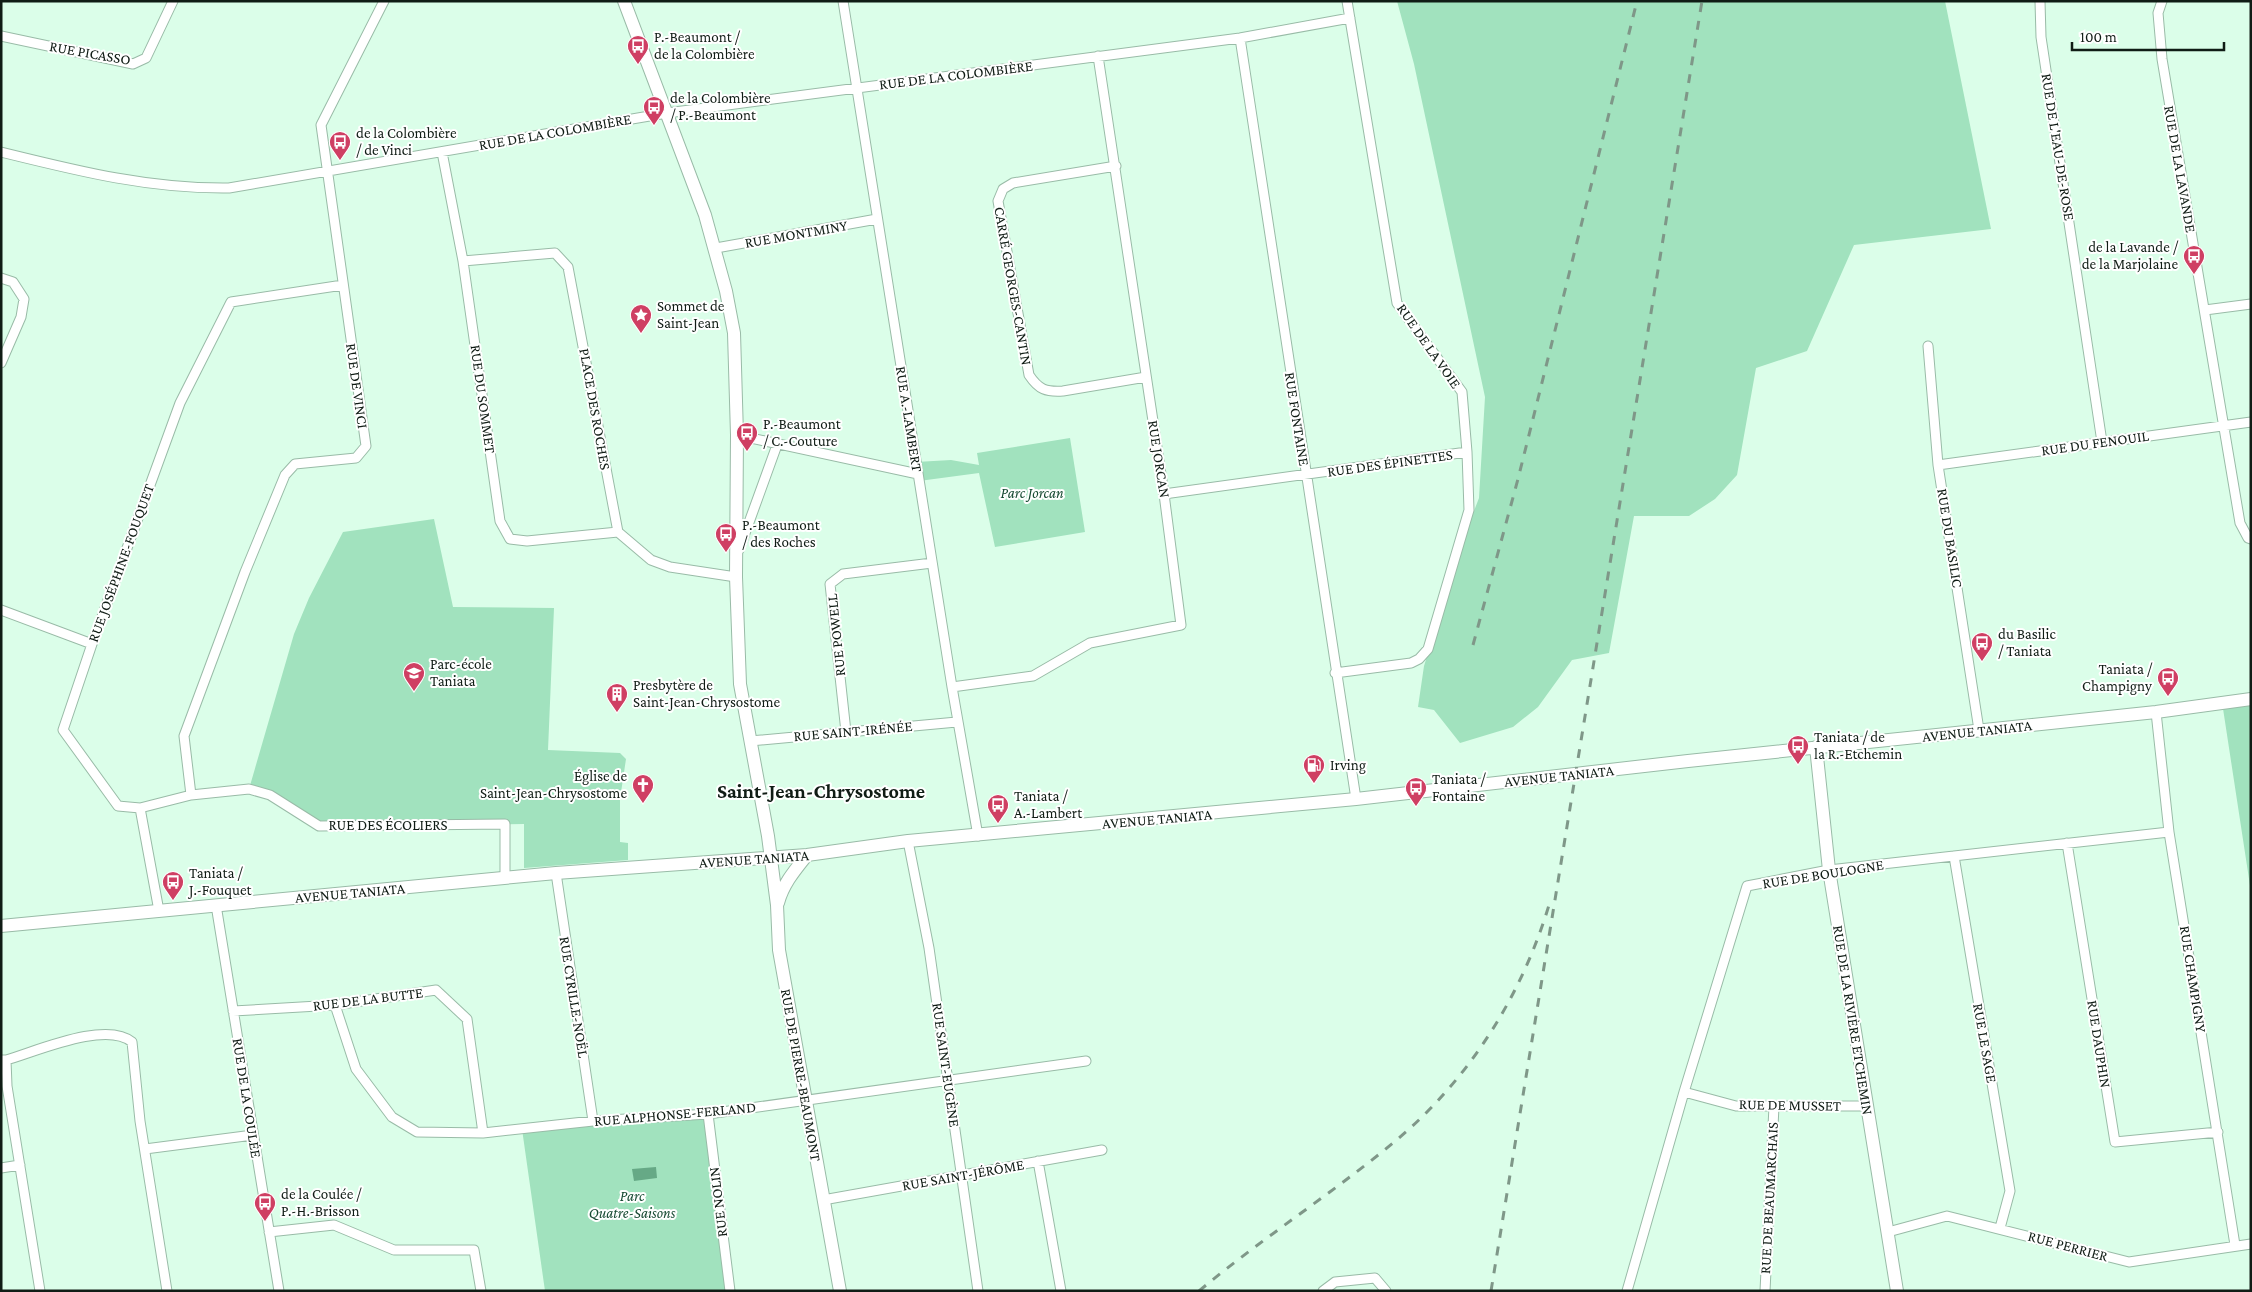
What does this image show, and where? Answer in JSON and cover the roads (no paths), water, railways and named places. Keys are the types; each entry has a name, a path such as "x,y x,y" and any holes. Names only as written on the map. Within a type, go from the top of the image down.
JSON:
{"main road":[{"name":"RUE DE PIERRE-BEAUMONT","path":"624,1 716,248 734,333 737,435 736,577 740,684 768,836 777,905 779,950 840,1291"},
{"name":"AVENUE TANIATA","path":"1,926 556,873 808,855 908,841 978,836 1356,799 2156,712 2251,699"},
{"name":"RUE DE LA RIVIÈRE ETCHEMIN","path":"1816,748 1828,870 1897,1291"},
{"path":"777,905 781,891 808,855"}],"street":[{"name":"RUE PICASSO","path":"1,36 134,64 146,58 173,1"},
{"name":"RUE DE VINCI","path":"191,795 184,736 245,572 285,475 295,464 356,458 366,446 321,125 384,1"},
{"name":"RUE A.-LAMBERT","path":"842,1 957,722 978,836"},
{"name":"RUE DE LA VOIE","path":"1335,673 1411,663 1419,659 1428,649 1469,510 1462,392 1397,303 1347,1"},
{"name":"RUE DE L'EAU-DE-ROSE","path":"2040,1 2041,36 2102,442"},
{"name":"RUE DE LA LAVANDE","path":"2162,1 2158,13 2162,60 2240,524 2248,538 2251,539"},
{"name":"RUE DE LA COLOMBIÈRE","path":"1,152 106,177 186,189 229,188 667,113 1240,38 1350,18"},
{"name":"RUE FONTAINE","path":"1240,38 1335,673 1356,799"},
{"name":"RUE JORCAN","path":"952,687 1033,676 1090,644 1181,625 1164,494 1098,56"},
{"name":"RUE DU SOMMET","path":"442,152 464,261 500,520 510,539 527,541 618,532"},
{"name":"CARRÉ GEORGES-CANTIN","path":"1116,166 1013,183 1003,189 998,201 1029,376 1037,386 1052,391 1063,391 1146,378"},
{"name":"RUE MONTMINY","path":"716,248 877,219"},
{"name":"PLACE DES ROCHES","path":"464,261 555,254 568,267 618,532"},
{"path":"1,278 13,282 24,299 22,317 1,363"},
{"name":"RUE JOSÉPHINE-FOUQUET","path":"140,808 118,806 63,730 92,644 180,403 231,302 343,285"},
{"path":"2205,310 2251,304"},
{"name":"RUE DU BASILIC","path":"1928,346 1938,464 1980,730"},
{"name":"RUE DU FENOUIL","path":"1938,464 2251,422"},
{"path":"737,435 918,474"},
{"path":"736,557 777,445"},
{"name":"RUE DES ÉPINETTES","path":"1164,494 1467,452"},
{"path":"618,532 651,560 670,567 736,577"},
{"name":"RUE POWELL","path":"846,732 830,584 843,574 932,563"},
{"path":"1,610 92,644"},
{"name":"RUE CHAMPIGNY","path":"2156,712 2170,832 2236,1245"},
{"name":"RUE SAINT-IRÉNÉE","path":"750,741 957,722"},
{"name":"RUE DES ÉCOLIERS","path":"140,808 191,795 249,789 270,795 319,826 505,824 505,878"},
{"path":"140,808 159,911"},
{"name":"RUE DE BOULOGNE","path":"1628,1291 1684,1092 1747,886 1828,870 2170,832"},
{"name":"RUE SAINT-EUGÈNE","path":"908,841 929,948 978,1291"},
{"name":"RUE DAUPHIN","path":"2067,843 2115,1142 2218,1132"},
{"name":"RUE LE SAGE","path":"1954,856 2010,1191 2000,1228"},
{"name":"RUE CYRILLE-NOËL","path":"556,873 593,1121"},
{"name":"RUE DE LA COULÉE","path":"216,905 279,1291"},
{"name":"RUE DE LA BUTTE","path":"233,1011 335,1004 436,990 467,1020 483,1133"},
{"name":"RUE ALPHONSE-FERLAND","path":"335,1004 356,1069 392,1117 417,1132 483,1133 593,1121 708,1114 1086,1061"},
{"path":"40,1291 3,1060 84,1037 100,1035 126,1037 132,1042 145,1149 167,1291"},
{"name":"RUE DE MUSSET","path":"1684,1092 1736,1106 1867,1106"},
{"name":"RUE DE BEAUMARCHAIS","path":"1765,1291 1774,1106"},
{"name":"RUE NOLIN","path":"708,1114 730,1291"},
{"path":"145,1149 253,1135"},
{"name":"RUE SAINT-JÉRÔME","path":"824,1200 1102,1150"},
{"path":"1038,1161 1061,1291"},
{"path":"1,1168 20,1165"},
{"name":"RUE PERRIER","path":"1888,1232 1947,1216 2129,1262 2251,1244"},
{"path":"269,1232 334,1225 394,1250 474,1250 481,1291"},
{"path":"1323,1291 1335,1282 1375,1278 1386,1291"}],"railway":[{"path":"1473,645 1518,479 1637,1"},
{"path":"1491,1291 1702,1"},
{"path":"1199,1291 1393,1143 1445,1093 1488,1036 1507,1005 1523,973 1549,905"}],"place":[{"name":"P.-Beaumont / de la Colombière","path":"638,65"},
{"name":"de la Colombière / P.-Beaumont","path":"654,126"},
{"name":"de la Colombière / de Vinci","path":"340,161"},
{"name":"de la Lavande / de la Marjolaine","path":"2194,275"},
{"name":"Sommet de Saint-Jean","path":"641,334"},
{"name":"P.-Beaumont / C.-Couture","path":"747,452"},
{"name":"P.-Beaumont / des Roches","path":"726,553"},
{"name":"du Basilic / Taniata","path":"1982,662"},
{"name":"Parc-école Taniata","path":"414,692"},
{"name":"Taniata / Champigny","path":"2168,697"},
{"name":"Presbytère de Saint-Jean-Chrysostome","path":"617,713"},
{"name":"Taniata / de la R.-Etchemin","path":"1798,765"},
{"name":"Irving","path":"1314,784"},
{"name":"Église de Saint-Jean-Chrysostome","path":"643,804"},
{"name":"Taniata / Fontaine","path":"1416,807"},
{"name":"Taniata / A.-Lambert","path":"998,824"},
{"name":"Taniata / J.-Fouquet","path":"173,901"},
{"name":"de la Coulée / P.-H.-Brisson","path":"265,1222"}],"district":[{"name":"Saint-Jean-Chrysostome","path":"821,791"}],"park label":[{"name":"Parc Jorcan","path":"1032,493"},
{"name":"Parc Quatre-Saisons","path":"632,1204"}]}
